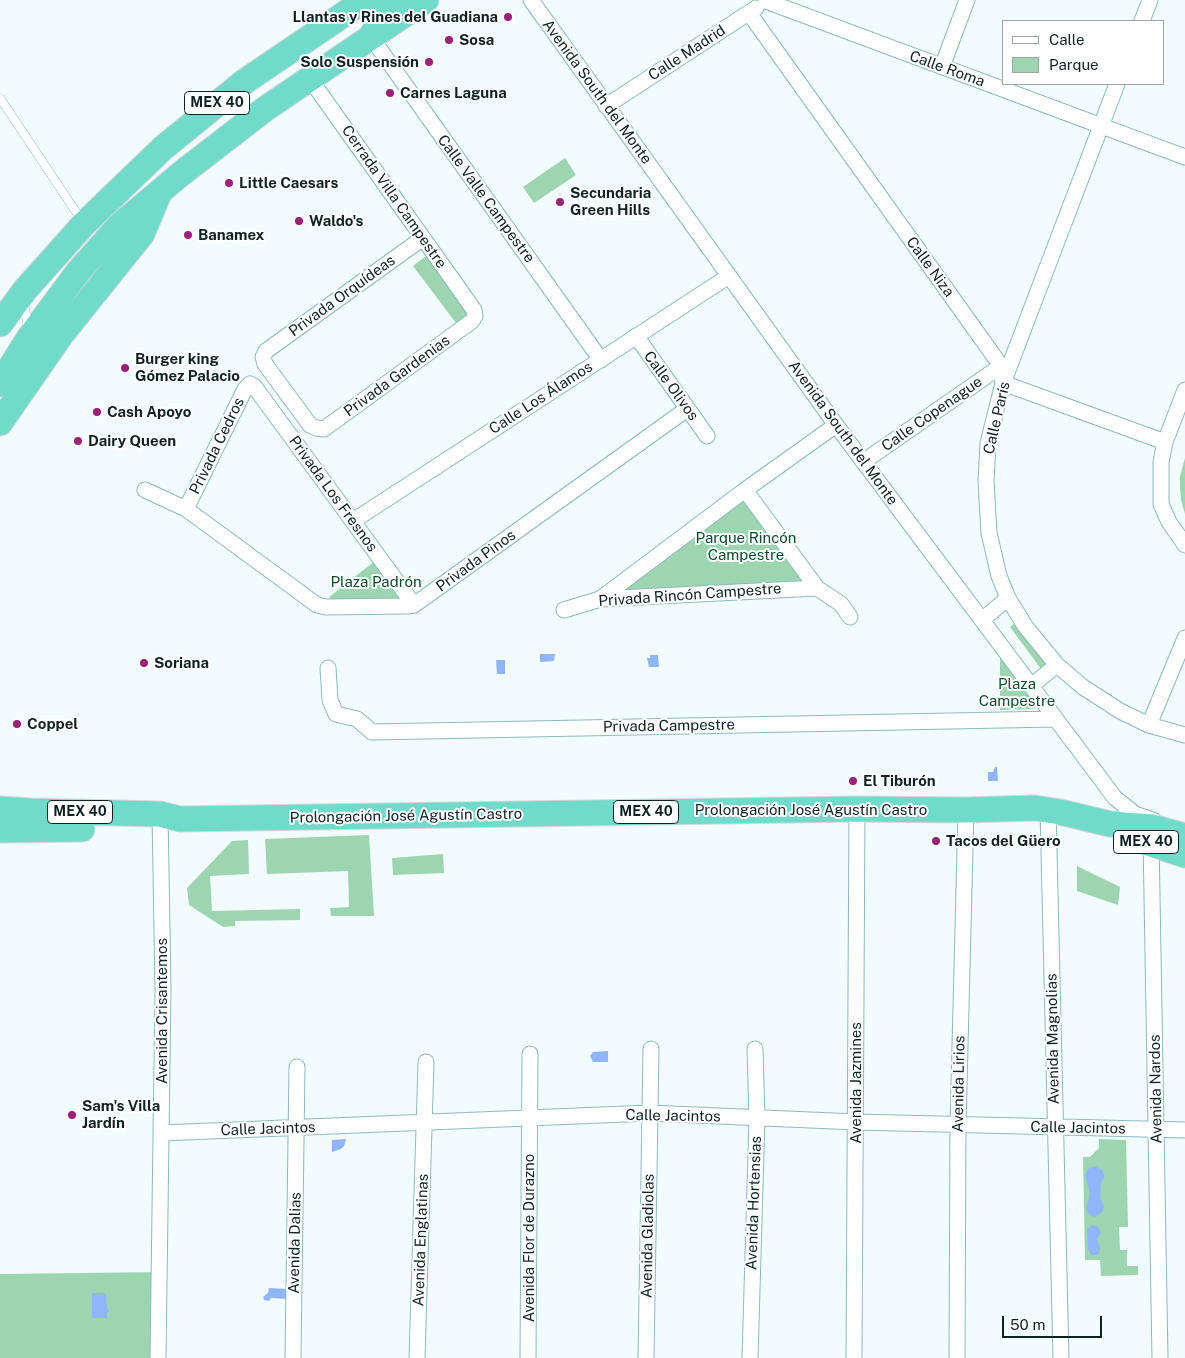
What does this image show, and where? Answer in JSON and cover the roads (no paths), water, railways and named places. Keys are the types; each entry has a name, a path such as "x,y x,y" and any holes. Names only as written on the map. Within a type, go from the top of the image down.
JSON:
{"highway":[{"name":"MEX 40","path":"0,384 29,338 84,224 123,185 203,114 244,82 364,0"},
{"path":"371,38 392,0"},
{"name":"MEX 40","path":"0,324 182,173 265,109 426,0"},
{"path":"0,423 107,271 142,234 159,193"},
{"name":"Prolongación José Agustín Castro","path":"0,830 166,820 857,808 1048,809 1110,824 1151,830"},
{"name":"Prolongación José Agustín Castro","path":"0,809 166,820"},
{"name":"MEX 40","path":"1151,830 1185,836"},
{"name":"MEX 40","path":"1151,830 1185,855"}],"street":[{"name":"Avenida South del Monte","path":"531,0 836,426 1114,798 1135,814 1151,830 1185,828"},
{"path":"942,67 967,0"},
{"path":"1142,20 1150,0"},
{"name":"Calle Madrid","path":"606,106 767,1"},
{"name":"Calle Roma","path":"767,1 1185,157"},
{"name":"Calle Niza","path":"749,13 1001,366 1003,383"},
{"name":"Calle Valle Campestre","path":"371,38 601,360"},
{"name":"Cerrada Villa Campestre","path":"310,79 474,310 475,316"},
{"name":"Calle París","path":"1117,85 1003,383 988,443 986,482 990,540 999,576 1008,598 1025,626 1057,665 1098,698 1120,711 1149,725 1185,735"},
{"name":"Privada Orquídeas","path":"316,428 310,425 265,364 263,357 266,351 423,238"},
{"name":"Calle Los Álamos","path":"353,521 729,276"},
{"name":"Privada Gardenias","path":"316,428 324,429 472,321 475,316"},
{"name":"Calle Olivos","path":"636,336 707,436"},
{"name":"Calle Copenague","path":"863,462 1001,366"},
{"path":"1003,383 1166,442"},
{"name":"Privada Los Fresnos","path":"250,384 256,388 414,605"},
{"name":"Privada Cedros","path":"186,508 245,389 250,384"},
{"path":"1185,390 1166,442 1161,462 1161,504 1169,522 1185,545"},
{"name":"Privada Pinos","path":"414,605 687,409"},
{"path":"600,599 745,490 836,426"},
{"path":"145,490 186,508 317,604 326,607 414,605"},
{"path":"745,490 817,588 842,604 850,617"},
{"name":"Privada Rincón Campestre","path":"564,610 600,599 817,588"},
{"path":"982,620 1008,598"},
{"path":"1149,725 1185,638"},
{"path":"1031,686 1057,665"},
{"name":"Privada Campestre","path":"328,668 330,700 336,714 357,719 372,732 1055,719"},
{"name":"Avenida Jazmines","path":"854,1358 857,808"},
{"name":"Avenida Magnolias","path":"1048,809 1061,1358"},
{"name":"Avenida Lirios","path":"957,1358 958,1125 966,810"},
{"name":"Avenida Crisantemos","path":"158,1358 166,820"},
{"name":"Avenida Nardos","path":"1151,830 1160,1358"},
{"name":"Avenida Gladiolas","path":"646,1358 651,1049"},
{"name":"Avenida Hortensias","path":"750,1358 757,1118 755,1049"},
{"name":"Avenida Flor de Durazno","path":"528,1358 530,1054"},
{"name":"Avenida Englatinas","path":"417,1358 426,1062"},
{"name":"Avenida Dalias","path":"293,1358 297,1067"},
{"name":"Calle Jacintos","path":"161,1133 650,1113 856,1122 1185,1130"}],"lane":[{"path":"0,98 84,224"},
{"path":"29,338 26,318 59,276"}],"water":[{"path":"540,654 555,654 554,661 540,662"},
{"path":"650,655 658,655 659,667 649,667 647,658 650,658"},
{"path":"496,660 505,660 505,674 497,674"},
{"path":"995,767 997,767 998,781 988,781 988,772 993,772"},
{"path":"608,1051 608,1062 593,1062 590,1056 593,1052"},
{"path":"346,1139 341,1149 332,1152 332,1140"},
{"path":"1095,1166 1102,1170 1105,1176 1101,1182 1100,1199 1104,1206 1102,1212 1095,1217 1090,1215 1086,1209 1090,1193 1085,1175 1088,1169"},
{"path":"1092,1225 1098,1227 1101,1233 1097,1239 1100,1249 1098,1255 1091,1255 1088,1249 1087,1229"},
{"path":"269,1288 287,1289 287,1299 271,1298 269,1301 264,1300 263,1297 268,1293"},
{"path":"92,1293 104,1293 106,1295 107,1308 109,1310 107,1318 92,1318"}],"place":[{"name":"Llantas y Rines del Guadiana","path":"508,17"},
{"name":"Sosa","path":"449,40"},
{"name":"Solo Suspensión","path":"429,62"},
{"name":"Carnes Laguna","path":"390,93"},
{"name":"Little Caesars","path":"229,183"},
{"name":"Secundaria Green Hills","path":"560,202"},
{"name":"Waldo's","path":"299,221"},
{"name":"Banamex","path":"188,235"},
{"name":"Burger king Gómez Palacio","path":"125,368"},
{"name":"Cash Apoyo","path":"97,412"},
{"name":"Dairy Queen","path":"78,441"},
{"name":"Soriana","path":"144,663"},
{"name":"Coppel","path":"17,724"},
{"name":"El Tiburón","path":"853,781"},
{"name":"Tacos del Güero","path":"936,841"},
{"name":"Sam's Villa Jardín","path":"72,1115"}],"park label":[{"name":"Parque Rincón Campestre","path":"746,546"},
{"name":"Plaza Padrón","path":"376,582"},
{"name":"Plaza Campestre","path":"1017,692"}]}
